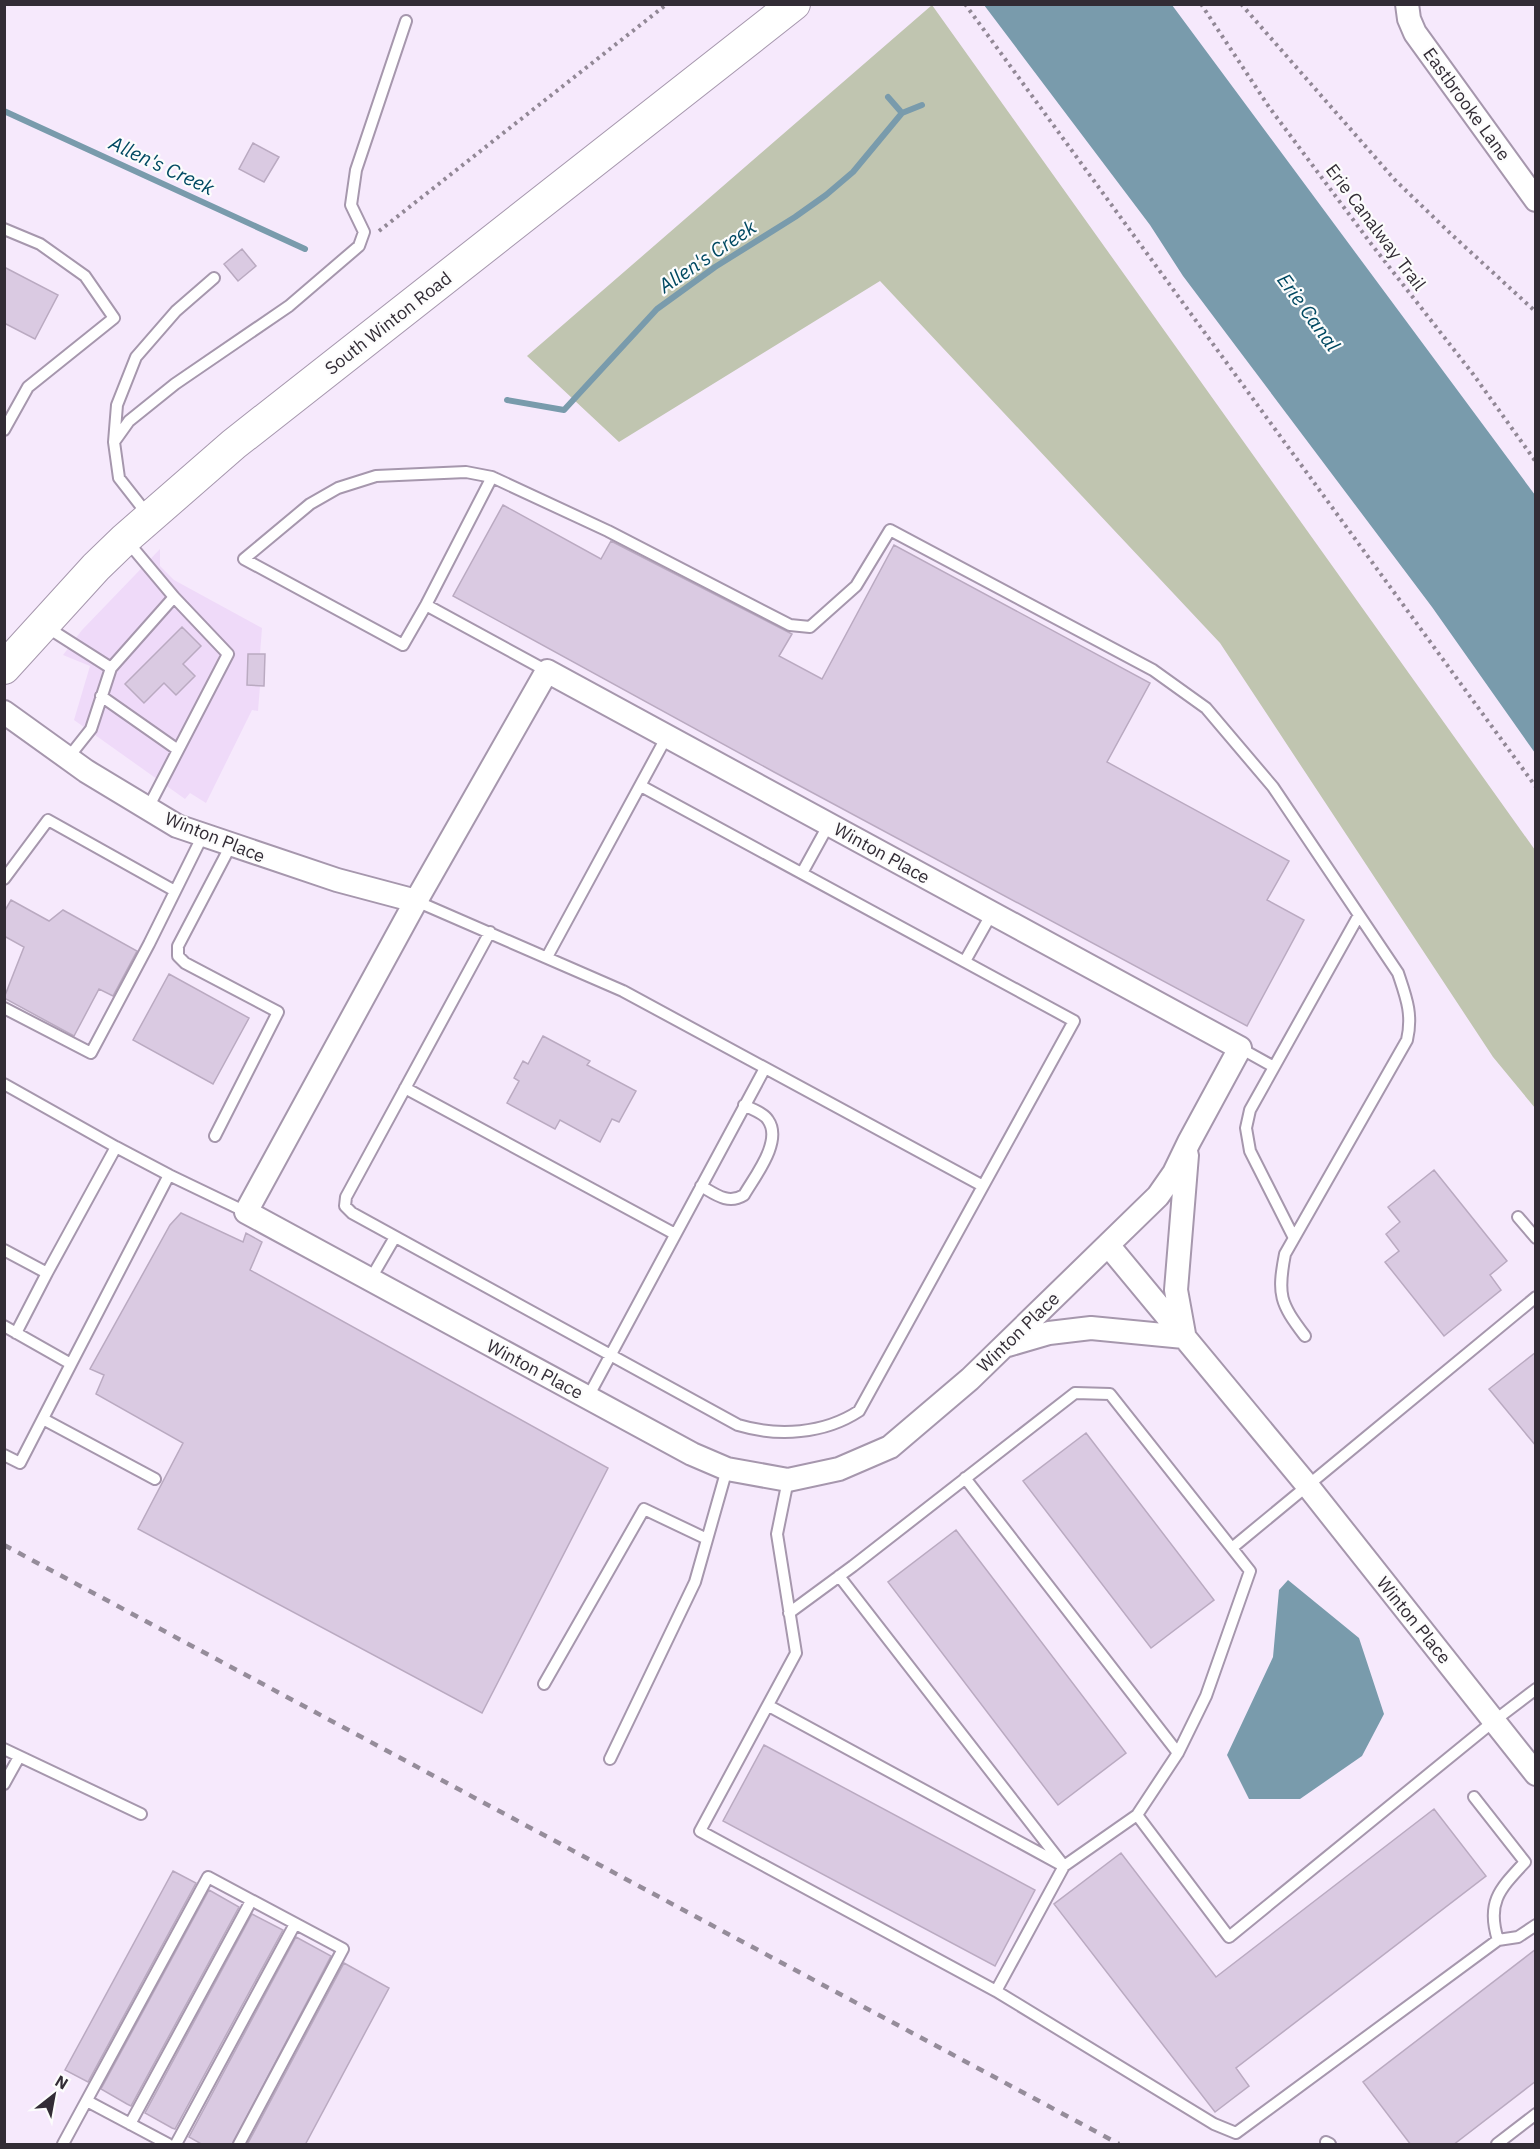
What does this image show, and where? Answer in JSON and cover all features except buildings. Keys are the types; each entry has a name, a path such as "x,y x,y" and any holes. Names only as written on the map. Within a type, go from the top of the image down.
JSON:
{"main road":[{"name":"South Winton Road","path":"4,668 125,539 234,444 794,4"}],"street":[{"name":"Eastbrooke Lane","path":"1407,4 1409,19 1415,33 1536,200"},
{"name":"Winton Place","path":"246,1212 693,1454 728,1469 788,1480 839,1469 890,1447 1005,1346 1158,1196 1174,1173 1240,1048 547,671"},
{"path":"246,1212 416,901 547,671"},
{"name":"Winton Place","path":"4,711 86,771 177,826 337,880 416,901"},
{"path":"1005,1346 1049,1333 1090,1328 1184,1336 1176,1290 1189,1142"},
{"name":"Winton Place","path":"1108,1245 1307,1485 1536,1774"}],"lane":[{"path":"114,442 129,421 175,384 289,306 359,246 364,232 351,205 356,170 406,21"},
{"path":"4,229 40,244 85,276 114,318 28,387 4,430"},
{"path":"150,519 119,478 114,442 117,405 135,357 176,311 214,278"},
{"path":"492,477 403,645 244,559 310,504 339,488 376,476 466,472 492,477 608,531 790,625 810,627 856,586 890,530 1152,670 1206,708 1273,787 1398,973 1408,1002 1411,1023 1407,1040 1285,1254 1280,1290 1286,1311 1305,1336"},
{"path":"125,539 174,597 228,654 148,808"},
{"path":"68,758 91,729 111,668 174,597"},
{"path":"426,605 547,671"},
{"path":"44,625 111,668"},
{"path":"101,696 178,750"},
{"path":"547,957 668,736"},
{"path":"490,932 345,1197 345,1206 352,1213 395,1237 738,1425 758,1431 818,1429 843,1421 859,1411 1074,1021 641,786"},
{"path":"4,879 48,820 176,891"},
{"path":"802,873 829,824"},
{"path":"4,1008 91,1053 203,835"},
{"path":"216,1136 278,1012 186,963 178,956 178,946 231,845"},
{"path":"416,901 623,991 983,1185"},
{"path":"965,961 992,913"},
{"path":"1294,1238 1250,1151 1246,1128 1250,1110 1359,915"},
{"path":"1240,1048 1274,1066"},
{"path":"588,1397 765,1068"},
{"path":"4,1084 116,1147 246,1212"},
{"path":"405,1088 675,1234"},
{"path":"701,1186 725,1199 736,1200 744,1196 772,1145 773,1130 768,1118 744,1105"},
{"path":"16,1333 116,1147"},
{"path":"4,1455 20,1463 169,1175"},
{"path":"1518,1217 1536,1238"},
{"path":"370,1280 395,1237"},
{"path":"4,1250 47,1274"},
{"path":"1232,1548 1536,1297"},
{"path":"4,1326 71,1364"},
{"path":"789,1613 1075,1393 1110,1394 1250,1571 1206,1696 1178,1753 1137,1815 1064,1866 996,1991"},
{"path":"43,1419 154,1479"},
{"path":"610,1759 695,1582 728,1469"},
{"path":"965,1478 1178,1753"},
{"path":"788,1480 777,1534 795,1653 769,1706 700,1832 996,1991 1214,2124 1236,2133 1498,1940 1518,1937 1536,1925"},
{"path":"544,1684 644,1509 707,1539"},
{"path":"839,1576 1064,1866"},
{"path":"1137,1815 1229,1937 1536,1689"},
{"path":"769,1706 1064,1866"},
{"path":"4,1749 141,1814"},
{"path":"4,1784 19,1757"},
{"path":"1474,1797 1525,1862 1504,1887 1492,1912 1498,1940"},
{"path":"63,2145 208,1877 343,1949 239,2145"},
{"path":"129,2124 251,1901"},
{"path":"176,2145 295,1924"},
{"path":"87,2101 168,2145"},
{"path":"1497,2145 1536,2114"}],"path":[{"path":"359,246 667,4"},
{"path":"964,4 1536,787"},
{"name":"Erie Canalway Trail","path":"1201,4 1276,116 1372,245 1473,374 1536,462"},
{"path":"1241,4 1395,180 1450,234 1536,312"}],"shaded area":[{"path":"160,549 160,566 174,580 262,628 260,654 265,654 264,686 260,686 258,711 252,710 206,803 190,793 185,799 74,720 90,666 63,655 82,630"}],"green space":[{"path":"932,5 1535,850 1535,1108 1493,1057 1220,643 880,281 619,442 527,356"}],"water":[{"name":"Erie Canal","path":"984,5 1172,5 1535,495 1535,753 1432,607 1183,276 1150,225"},
{"path":"1288,1580 1359,1638 1384,1714 1362,1756 1300,1799 1249,1799 1227,1755 1273,1657 1279,1590"}],"waterway":[{"path":"888,97 902,113"},
{"name":"Allen's Creek","path":"507,400 564,410 657,309 715,267 826,195 853,172 902,113 922,105"},
{"name":"Allen's Creek","path":"4,111 305,249"}],"railway":[{"path":"4,1545 1119,2144"}]}
